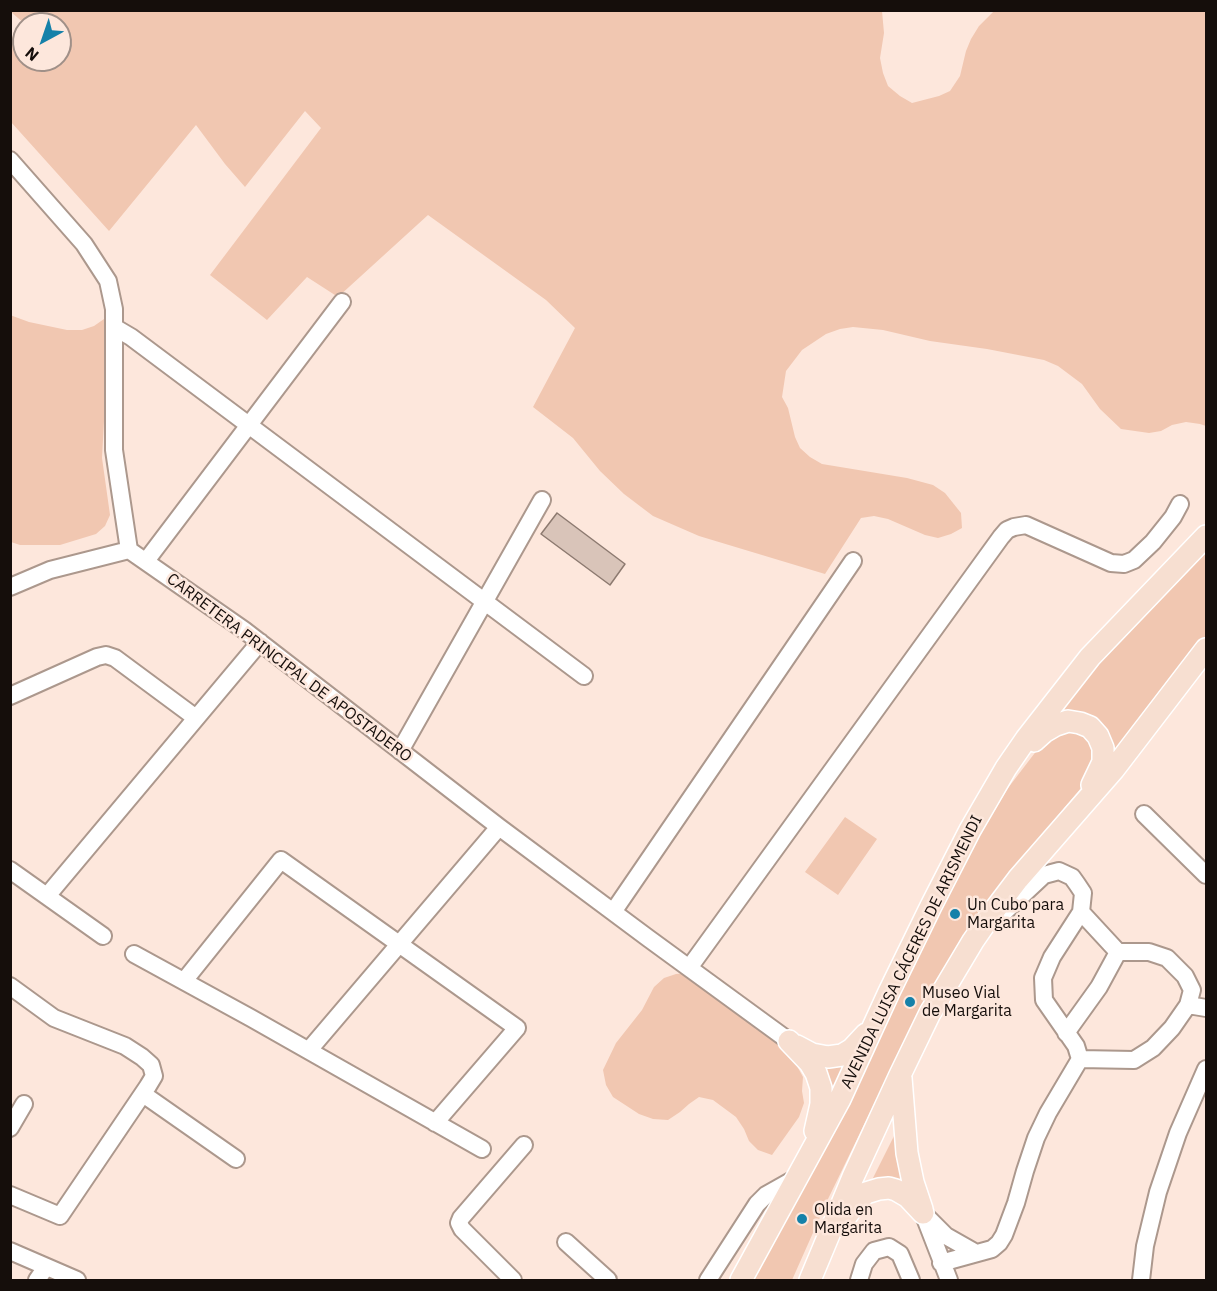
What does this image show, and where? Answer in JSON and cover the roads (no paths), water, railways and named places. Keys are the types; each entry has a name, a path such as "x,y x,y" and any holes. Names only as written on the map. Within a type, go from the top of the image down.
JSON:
{"main road":[{"name":"AVENIDA LUISA CÁCERES DE ARISMENDI","path":"741,1281 840,1099 905,960 970,830 1006,768 1090,657 1206,536"},
{"path":"810,1281 853,1177 900,1075 930,1013 973,941 1018,879 1114,769 1206,649"},
{"path":"1006,768 1044,732 1056,725 1068,722 1090,727 1098,736 1103,748 1103,762 1095,780 1069,821"},
{"path":"789,1041 812,1053 828,1058 842,1055 861,1041 877,1019"},
{"path":"789,1041 810,1063 821,1088 821,1104 817,1123 800,1173"},
{"path":"900,1075 907,1153 923,1213"},
{"path":"821,1254 858,1200 866,1193 889,1188 896,1190 908,1197 923,1213"}],"street":[{"path":"10,160 84,244 108,281 114,309 114,450 129,549 50,570 10,587"},
{"path":"146,561 342,302"},
{"path":"114,327 131,337 584,676"},
{"path":"400,751 542,500"},
{"path":"689,968 1007,530 1014,526 1026,525 1111,563 1124,564 1134,560 1153,542 1173,517 1180,504"},
{"name":"CARRETERA PRINCIPAL DE APOSTADERO","path":"129,549 260,642 500,827 789,1041"},
{"path":"613,912 853,561"},
{"path":"47,896 260,642"},
{"path":"10,696 96,657 106,655 115,658 196,718"},
{"path":"1144,814 1206,875"},
{"path":"309,1050 500,827"},
{"path":"184,981 281,860 517,1028 435,1123"},
{"path":"10,870 103,936"},
{"path":"941,1263 992,1249 999,1243 1016,1203 1036,1138 1080,1059 1076,1046 1044,1000 1043,978 1052,957 1081,912 1083,893 1072,877 1059,871 1044,875 973,941"},
{"path":"1080,1059 1134,1060 1153,1048 1172,1028 1188,1005 1192,990 1185,976 1167,958 1149,952 1118,952 1081,912"},
{"path":"1066,1033 1099,987 1118,952"},
{"path":"134,954 482,1149"},
{"path":"10,987 54,1018 125,1046 151,1065 154,1076 60,1216 10,1195"},
{"path":"1188,1005 1206,1008"},
{"path":"1142,1281 1145,1246 1158,1192 1178,1133 1206,1069"},
{"path":"143,1094 237,1159"},
{"path":"10,1128 24,1104"},
{"path":"513,1281 462,1229 459,1223 524,1145"},
{"path":"708,1281 757,1204 766,1195 800,1173"},
{"path":"923,1213 946,1236 976,1253"},
{"path":"923,1213 949,1281"},
{"path":"566,1242 608,1281"},
{"path":"859,1281 864,1264 874,1251 889,1247 900,1254 911,1281"},
{"path":"10,1251 42,1274 77,1281"}],"place":[{"name":"Un Cubo para Margarita","path":"955,914"},
{"name":"Museo Vial de Margarita","path":"910,1002"},
{"name":"Olida en Margarita","path":"802,1219"}]}
